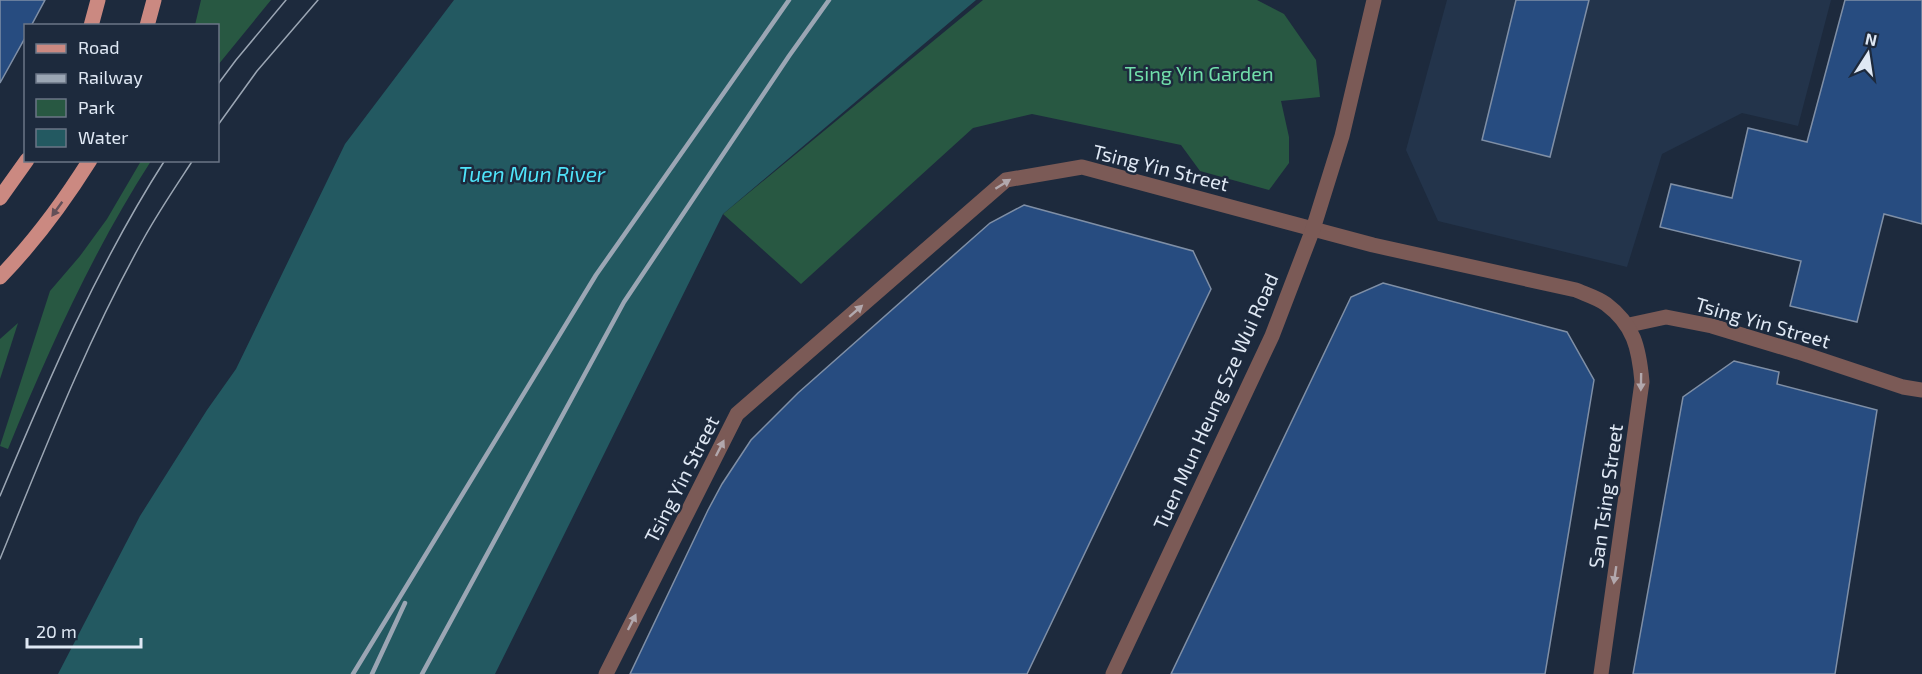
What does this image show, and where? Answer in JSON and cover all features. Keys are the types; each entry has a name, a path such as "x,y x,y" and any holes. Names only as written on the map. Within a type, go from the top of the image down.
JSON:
{"main road":[{"path":"92,24 98,0"},
{"path":"148,24 154,0"},
{"path":"0,198 26,162"},
{"path":"0,277 44,228 89,162"}],"street":[{"name":"Tuen Mun Heung Sze Wui Road","path":"1113,674 1272,336 1313,229 1342,136 1374,0"},
{"name":"Tsing Yin Street","path":"606,674 737,414 1006,180 1082,167 1373,245 1576,290 1605,303 1629,325 1666,317 1712,326 1903,387 1922,390"},
{"name":"San Tsing Street","path":"1600,674 1642,382 1640,354 1629,325"}],"shaded area":[{"path":"1447,0 1831,0 1798,126 1742,113 1662,154 1627,267 1438,221 1406,150"}],"green space":[{"path":"201,0 271,0 219,64 219,24 195,24"},
{"name":"Tsing Yin Garden","path":"983,0 1257,0 1284,14 1316,60 1320,97 1281,101 1289,137 1289,163 1269,190 1200,171 1181,145 1032,114 973,128 801,284 723,214"},
{"path":"140,162 150,162 110,230 73,301 8,449 0,446 50,291 107,219"},
{"path":"18,323 0,379 0,339"}],"water":[{"name":"Tuen Mun River","path":"454,0 976,0 723,214 495,674 58,674 140,516 207,410 236,369 345,144"}],"building":[{"path":"0,0 45,0 32,24 24,24 24,40 0,83"},
{"path":"1516,0 1589,0 1550,157 1482,140"},
{"path":"1845,0 1922,0 1922,224 1884,214 1857,322 1790,306 1801,261 1660,227 1671,184 1732,198 1748,128 1807,142"},
{"path":"1024,205 1193,251 1211,289 1027,674 630,674 708,510 751,440 798,393 990,223"},
{"path":"1383,283 1567,332 1594,380 1545,674 1171,674 1351,297"},
{"path":"1734,361 1779,372 1777,384 1877,410 1835,674 1633,674 1683,397"}],"tram line":[{"path":"219,83 286,0"},
{"path":"219,124 257,71 318,0"},
{"path":"0,496 75,325 117,241 164,162"},
{"path":"0,559 67,396 104,316 150,228 192,162"}],"railway":[{"path":"353,674 596,275 789,0"},
{"path":"422,674 624,302 829,0"},
{"path":"372,674 405,603"}]}
